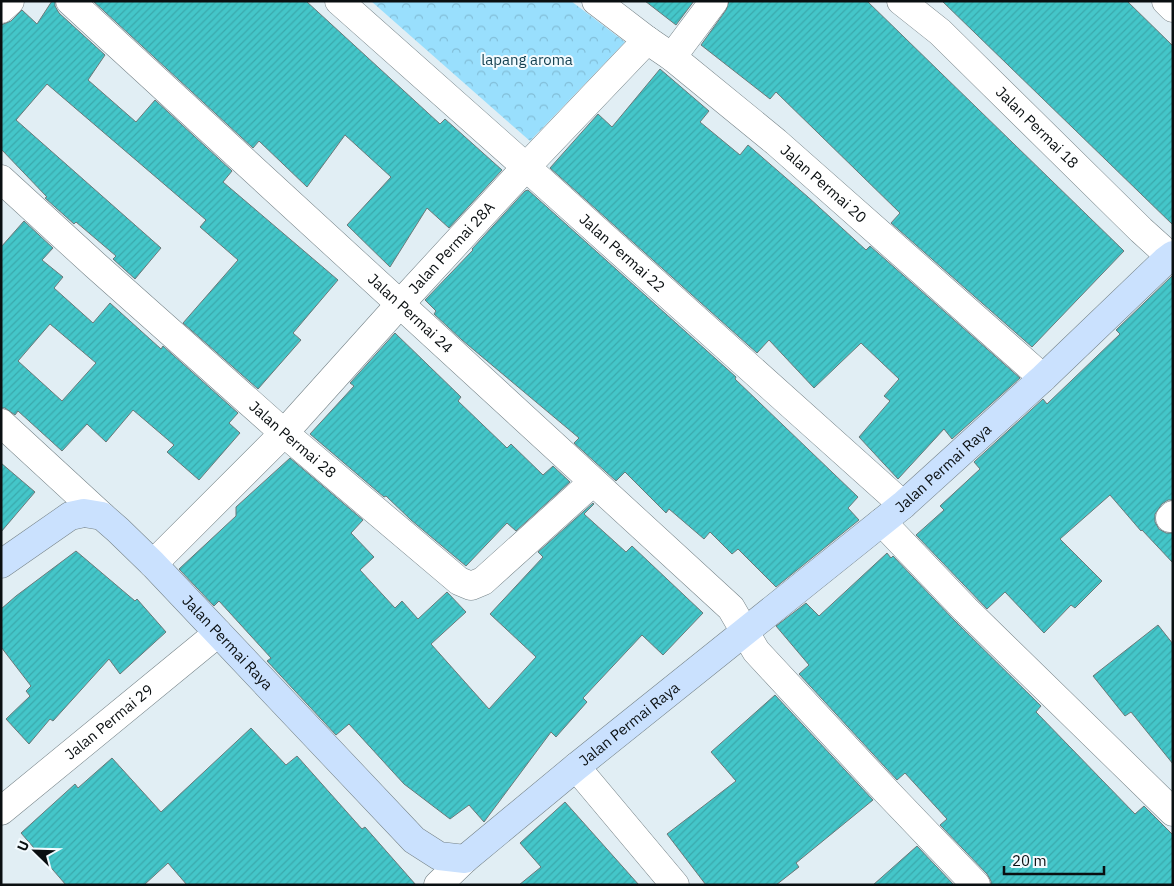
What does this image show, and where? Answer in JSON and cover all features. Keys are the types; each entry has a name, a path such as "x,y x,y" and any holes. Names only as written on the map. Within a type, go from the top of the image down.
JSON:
{"street":[{"path":"1,9 10,1"},
{"name":"Jalan Permai 24","path":"70,1 731,608 756,651 976,885"},
{"name":"Jalan Permai 22","path":"340,1 526,167 892,514 965,609 1173,812"},
{"name":"Jalan Permai 20","path":"596,1 672,57 776,142 1043,378"},
{"path":"672,57 714,1"},
{"name":"Jalan Permai 18","path":"901,1 940,32 1142,230 1172,257"},
{"path":"1166,1 1173,8"},
{"name":"Jalan Permai 28A","path":"154,564 284,433 526,167 647,40"},
{"name":"Jalan Permai 28","path":"1,178 95,265 284,433 459,582 471,586 483,582 593,482"},
{"name":"Jalan Permai Raya","path":"102,516 154,564 414,840 439,856 465,859 576,767 892,514 1043,378 1172,257"},
{"path":"1,423 102,516"},
{"path":"1,564 70,516 84,513 102,516"},
{"name":"Jalan Permai 29","path":"1,811 218,633"},
{"path":"576,767 675,885"},
{"path":"438,885 465,859"}],"green space":[{"name":"lapang aroma","path":"371,1 571,1 625,42 530,141"}],"building":[{"path":"52,1 55,1 55,6 59,13 105,55 88,80 136,122 155,100 232,171 223,182 338,280 293,333 301,340 258,389 183,323 238,260 200,227 206,220 47,84 16,120 161,248 135,279 113,259 116,256 76,222 74,224 45,198 47,197 1,149 1,25 11,21 22,10 37,24"},
{"path":"93,1 306,1 440,124 445,119 502,170 449,228 427,208 390,267 347,225 391,177 345,135 307,187 259,141 253,148"},
{"path":"645,1 694,1 676,25"},
{"path":"729,1 867,1 1124,251 1032,347 891,223 900,213 776,92 770,99 701,45 726,10"},
{"path":"942,1 1127,1 1173,46 1173,225"},
{"path":"660,69 709,111 700,122 740,155 748,145 866,250 870,246 1020,378 952,439 944,429 898,479 859,437 890,401 884,396 899,379 861,343 814,388 769,340 757,353 550,168 598,114 612,127"},
{"path":"528,190 736,377 735,379 858,497 848,508 859,520 776,587 738,549 732,554 710,532 704,539 669,509 666,513 625,472 616,481 574,443 579,438 462,340 434,314 436,311 425,300 473,250 525,191"},
{"path":"24,221 53,248 42,260 63,277 54,288 93,323 110,303 161,349 163,346 238,413 229,423 240,433 199,480 167,452 174,445 133,410 106,442 87,424 62,451 18,411 15,415 5,408 1,408 1,247","holes":["50,324 96,363 62,401 18,361"]},
{"path":"1173,275 1173,500 1168,500 1162,504 1155,514 1155,522 1159,529 1166,533 1173,533 1173,563 1141,531 1110,495 1060,539 1102,581 1075,608 1071,605 1044,633 1005,592 987,609 916,535 944,510 940,506 980,469 974,462 1043,399 1047,404 1120,334 1116,330"},
{"path":"395,333 461,397 458,401 507,448 511,444 543,475 553,466 570,482 516,531 507,523 466,566 411,520 386,496 384,497 310,434 354,386 350,383"},
{"path":"290,458 363,520 351,533 374,557 360,570 395,608 402,601 418,619 447,592 466,612 431,644 489,709 536,657 490,614 543,557 538,552 593,503 584,514 626,552 632,546 703,613 663,655 642,635 583,698 587,702 556,737 551,732 484,822 469,805 450,819 404,784 349,724 336,735 267,661 271,658 219,601 214,606 179,569 236,516 236,507"},
{"path":"1,463 35,492 1,532"},
{"path":"76,551 135,601 137,599 166,632 120,674 109,659 53,721 50,719 29,744 6,719 30,696 26,691 31,686 1,647 1,609"},
{"path":"887,553 891,558 893,556 954,620 1041,706 1036,712 1135,814 1144,806 1173,835 1173,885 991,885 987,874 940,825 947,819 905,773 897,780 799,674 809,665 776,626 806,603 819,616"},
{"path":"1158,625 1173,644 1173,764 1131,712 1125,716 1093,676"},
{"path":"775,695 873,800 796,863 799,867 776,885 706,885 667,834 736,781 711,752"},
{"path":"251,728 286,765 297,756 362,829 365,827 416,885 187,885 168,863 144,885 66,885 21,833 75,784 78,788 112,758 161,812"},
{"path":"565,802 639,885 519,885 541,867 520,843"},
{"path":"917,846 954,885 873,885"}]}
